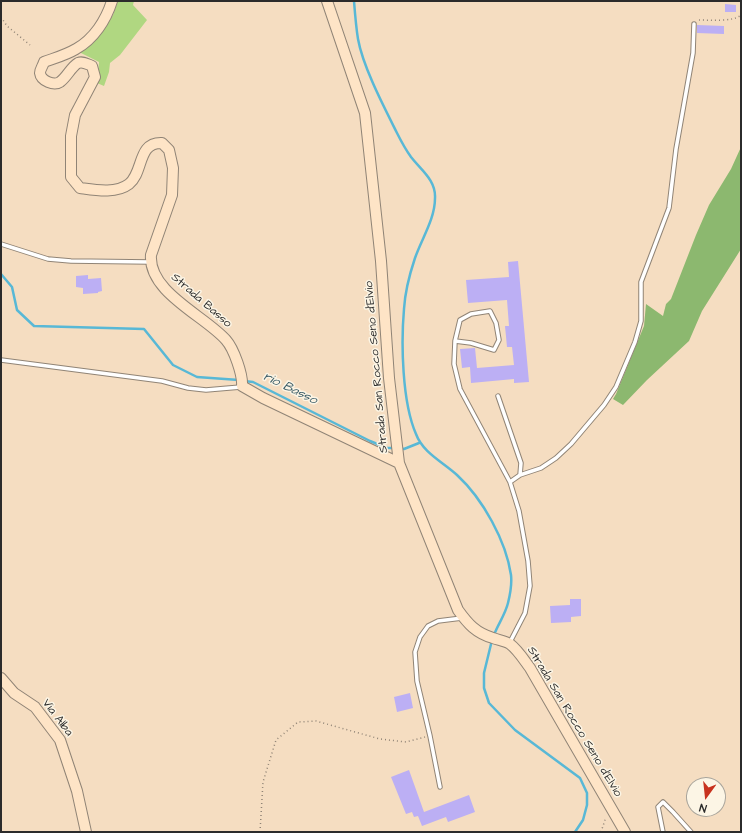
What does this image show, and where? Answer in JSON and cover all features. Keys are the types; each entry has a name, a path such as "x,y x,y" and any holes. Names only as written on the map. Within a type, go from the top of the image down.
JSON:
{"street":[{"path":"112,1 108,15 92,38 76,49 44,62 40,71 41,76 46,81 54,84 60,82 77,64 84,62 92,66 95,77 75,115 71,136 71,177 80,188 101,191 121,188 129,184 135,178 147,147 155,142 162,142 169,150 173,168 172,195 151,255 150,262"},
{"name":"Strada San Rocco Seno d'Elvio","path":"327,1 365,113 381,261 389,378 398,459 458,610 480,634 506,642 530,668 625,832"},
{"name":"Strada Basso","path":"150,262 159,281 171,294 226,341 239,367 242,381"},
{"path":"242,381 263,398 398,459"},
{"name":"Via Alba","path":"1,678 14,693 35,707 60,740 77,791 86,832"}],"lane":[{"path":"510,482 520,475 541,468 556,458 571,444 604,405 616,387 635,342 641,321 641,282 669,208 676,148 693,53 694,24"},
{"path":"1,244 48,259 71,261 150,262"},
{"path":"454,341 471,343 494,350 499,340 496,323 490,311 471,314 460,320 454,341 454,364 460,389 510,482 518,511 528,560 530,586 524,613 506,642"},
{"path":"1,360 162,381 188,388 206,390 242,381"},
{"path":"498,396 521,463 520,475"},
{"path":"440,787 417,681 415,652 420,637 428,626 438,621 466,620"},
{"path":"662,832 658,807 663,802 691,832"}],"path":[{"path":"694,24 699,20 730,20 741,15"},
{"path":"1,17 7,26 30,45"},
{"path":"260,832 262,782 276,740 298,722 316,721 380,739 406,742 430,736"},
{"path":"601,832 610,805"}],"green space":[{"path":"118,1 134,1 133,5 147,20 120,55 110,63 109,72 104,86 97,83 99,62 79,52 100,35 113,15"},
{"path":"741,147 741,249 702,311 689,341 647,380 623,405 613,399 644,326 646,304 663,316 666,304 671,299 709,205 731,169"}],"building":[{"path":"725,4 736,5 736,12 725,12"},
{"path":"697,25 724,26 724,34 697,33"},
{"path":"518,261 529,382 514,383 514,379 471,383 470,367 462,368 460,349 475,348 477,368 514,365 512,347 507,347 505,326 509,326 507,300 468,303 466,280 509,277 508,262"},
{"path":"88,275 88,279 101,278 102,291 98,293 83,294 83,288 76,287 76,276"},
{"path":"570,599 581,599 581,616 571,617 571,622 551,623 550,606 570,605"},
{"path":"410,693 413,708 397,712 394,697"},
{"path":"409,770 424,812 469,795 475,812 448,822 446,817 422,826 418,816 414,817 412,812 406,814 391,777"}],"waterway":[{"path":"354,1 358,39 369,74 402,142 411,157 430,181 435,192 433,213 415,258 405,296 403,323 405,389 411,421 419,441 428,452 457,475 476,496 492,521 504,548 511,575 511,589 507,607 494,635"},
{"name":"rio Basso","path":"1,274 12,287 17,310 34,326 144,329 173,365 197,377 239,380"},
{"name":"rio Basso","path":"244,381 253,382 370,441 387,448 394,448"},
{"name":"rio Basso","path":"399,448 404,449 419,443"},
{"path":"492,640 484,673 484,688 489,703 515,730 580,778 587,793 587,805 583,820 575,832"}]}
